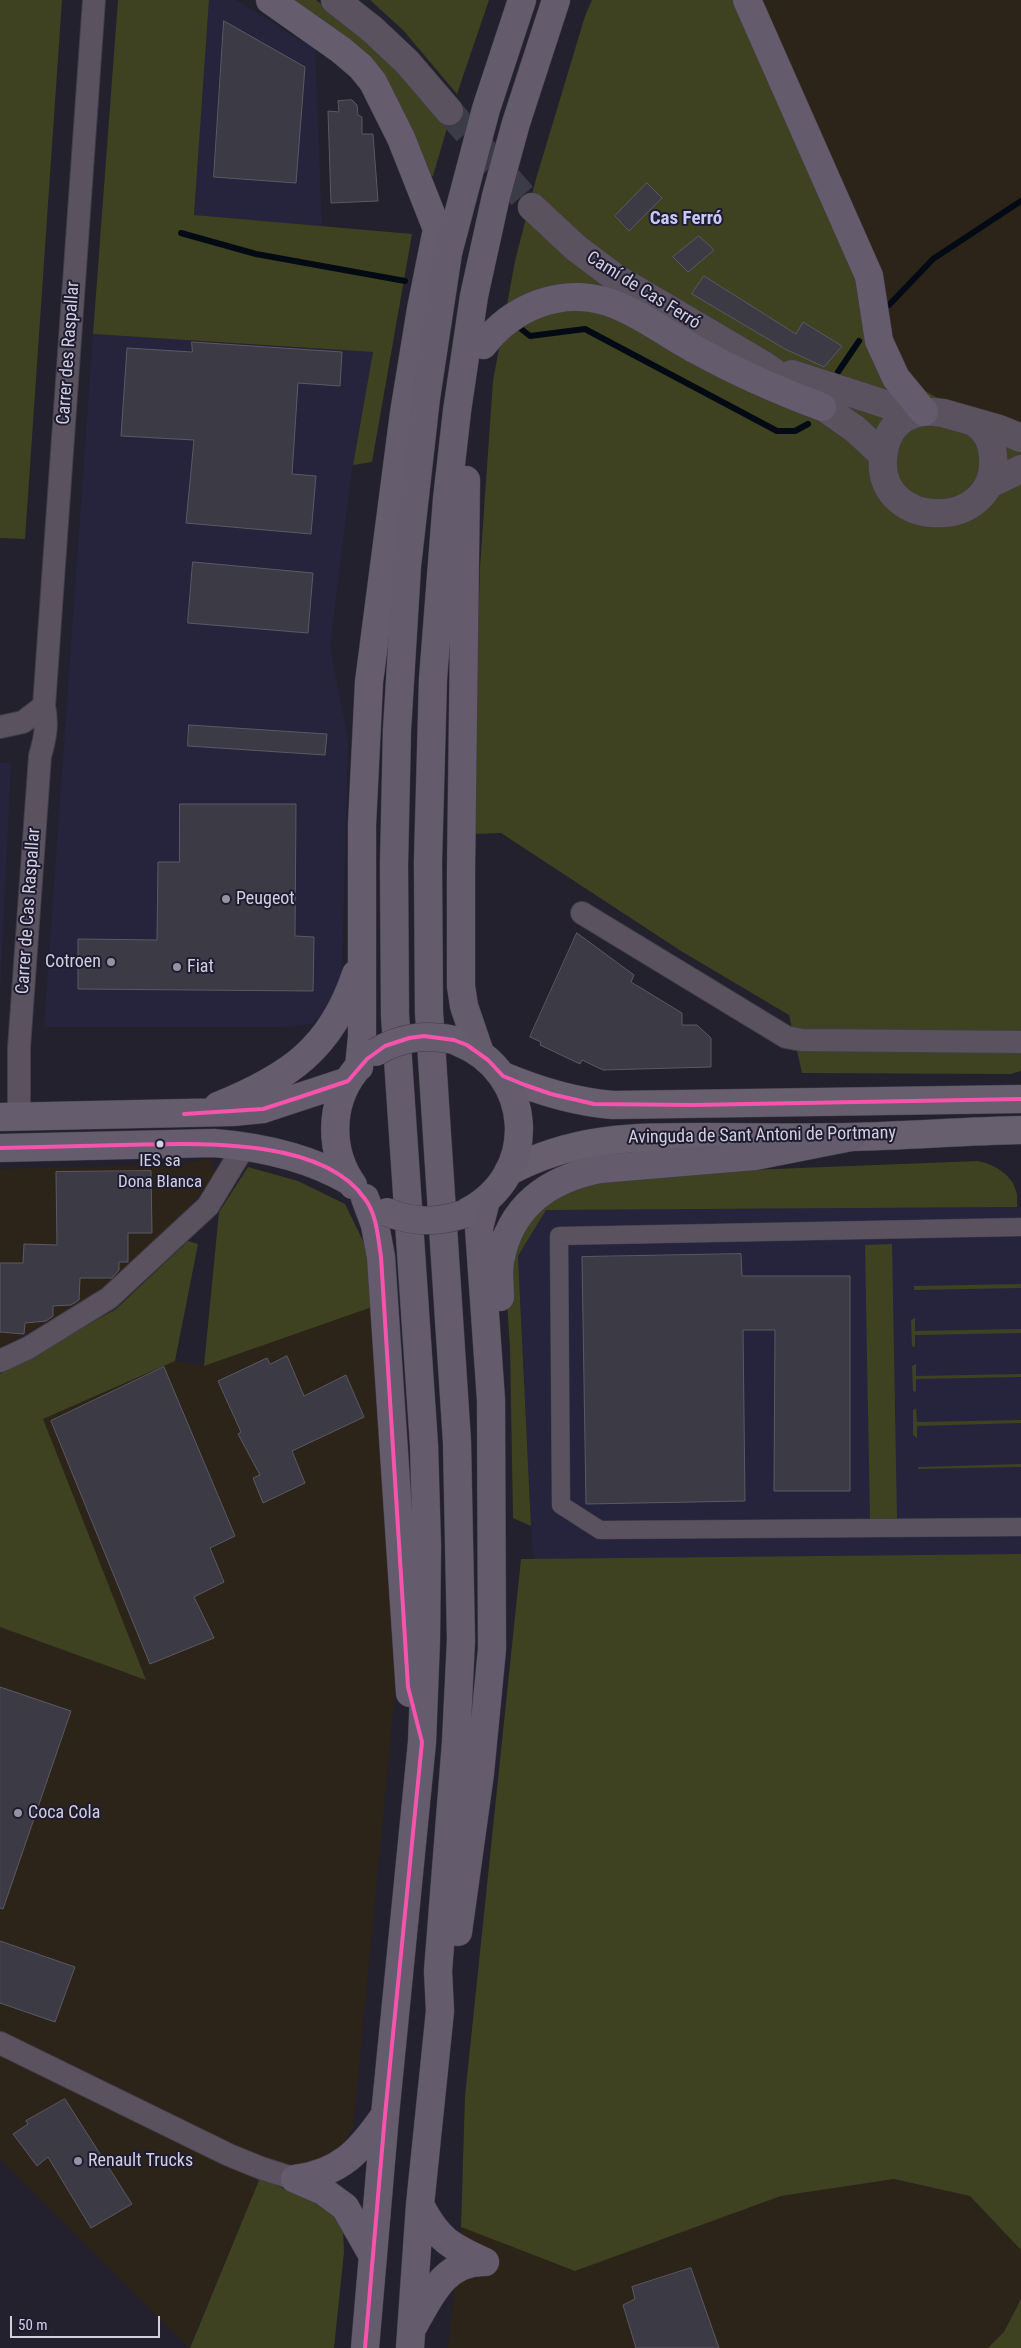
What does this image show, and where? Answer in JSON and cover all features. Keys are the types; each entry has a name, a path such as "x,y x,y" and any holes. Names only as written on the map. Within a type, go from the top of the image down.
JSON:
{"highway":[{"path":"437,229 470,105 505,0"},
{"path":"366,2348 385,2115 422,1742 427,1546 420,1362 395,1015 394,864 397,730 407,566 427,389 448,253 486,109 522,0"},
{"path":"410,2339 420,2205 440,2011 438,1971 456,1742 460,1649 460,1562 451,1335 429,1012 428,861 432,679 441,557 457,411 474,296 496,196 516,123 556,0"},
{"path":"747,0 869,276 879,341 896,378 919,412"},
{"path":"480,1053 464,1006 462,986 461,872 465,658 464,530 467,462 483,344 500,246 496,196"},
{"path":"483,344 511,317 526,308 547,300 586,298 608,302 752,378 822,407"},
{"path":"492,1649 500,1626 506,1510 505,1380 500,1306 500,1263 506,1239 518,1215 535,1196 557,1182 579,1173 600,1168 755,1156 851,1137"},
{"path":"368,1197 381,1257 408,1687 422,1742"},
{"path":"440,2011 453,1972 480,1773 492,1649 491,1400 479,1228 475,1207"},
{"path":"295,2179 317,2176 334,2169 353,2155 369,2138 385,2115"},
{"path":"295,2179 323,2191 345,2207 373,2256"},
{"path":"410,2339 435,2289 447,2275 462,2265 473,2262 485,2262 455,2249 440,2236 420,2205"}],"main road":[{"path":"270,0 341,50 361,67 373,82 405,148 437,229 421,309 404,413 369,682 362,825 361,1066 337,1109 335,1124 338,1154 368,1197"},
{"path":"201,1114 289,1071 305,1058 329,1031 347,1000 362,956"},
{"path":"0,1148 214,1143 245,1146 296,1158 332,1171 368,1197 412,1220 425,1221 451,1218 475,1207 502,1182 516,1152 519,1130 515,1102 503,1076 480,1053 454,1040 424,1036 395,1042 361,1066 263,1109 201,1114 10,1117"},
{"name":"Avinguda de Sant Antoni de Portmany","path":"503,1076 551,1094 587,1103 613,1105 1021,1099"},
{"name":"Avinguda de Sant Antoni de Portmany","path":"508,1172 527,1162 567,1147 596,1140 637,1137 851,1137 1021,1130"}],"street":[{"name":"Carrer des Raspallar","path":"44,706 94,0"},
{"path":"336,0 372,29 407,62 449,111"},
{"name":"Camí de Cas Ferró","path":"532,207 576,248 616,278 762,364 855,429 883,455"},
{"name":"Camí de Cas Ferró","path":"762,364 834,390 919,412"},
{"path":"1021,438 999,429 976,424 944,413 919,412 900,420 892,430 883,455 882,468 893,491 911,508 921,512 944,514 962,509 976,499 988,485 1021,468"},
{"path":"976,424 986,434 993,451 992,473 988,485"},
{"path":"2,727 23,722 44,706"},
{"name":"Carrer de Cas Raspallar","path":"10,1117 19,1048 40,756 46,725 44,706"},
{"path":"2,727 29,739 40,756"},
{"path":"582,913 786,1037 802,1040 1021,1042"},
{"path":"0,1361 28,1348 109,1298 208,1206 245,1146"},
{"path":"1021,1227 559,1236 561,1505 600,1530 1021,1527"},
{"path":"0,2043 229,2154 261,2168 295,2179"}],"shaded area":[{"path":"209,0 236,0 315,49 322,227 194,215"},
{"path":"760,0 1021,0 1021,424 949,404 916,386 904,375"},
{"path":"93,334 373,352 352,468 330,647 348,738 342,972 330,1003 314,1023 287,1027 44,1027"},
{"path":"0,763 11,763 0,993"},
{"path":"210,1158 215,1175 165,1238 94,1296 0,1348 0,1169 187,1164"},
{"path":"1021,1207 1021,1554 533,1559 518,1256 546,1210"},
{"path":"375,1306 397,1673 353,2129 331,2160 260,2178 189,2348 0,2159 0,1627 146,1680 43,1419 175,1361 204,1366"},
{"path":"894,2179 970,2196 1021,2250 1021,2299 1004,2332 988,2348 448,2348 461,2227 575,2271 781,2196"}],"green space":[{"path":"0,0 62,0 25,539 0,538"},
{"path":"118,0 209,0 194,215 412,234 372,462 353,465 373,352 93,334"},
{"path":"287,0 316,0 357,31 433,108 447,128 433,176 430,177 399,114"},
{"path":"370,0 489,0 457,94 403,30"},
{"path":"592,0 760,0 897,364 916,386 949,404 1021,424 1021,1071 1011,1074 802,1073 789,1015 681,951 501,833 472,834 480,567 493,381 515,261 536,179 585,16"},
{"path":"977,1161 1001,1170 1010,1179 1017,1193 1017,1207 546,1210 518,1256 531,1526 513,1518 510,1347 505,1271 522,1222 583,1180 699,1172"},
{"path":"248,1167 298,1181 345,1204 371,1257 375,1306 204,1366 219,1212"},
{"path":"188,1241 198,1244 175,1361 43,1419 146,1680 0,1627 0,1374 116,1309"},
{"path":"892,1244 897,1519 870,1519 865,1245"},
{"path":"1021,1284 1021,1288 914,1290 914,1286"},
{"path":"915,1318 915,1331 1021,1329 1021,1333 915,1335 915,1347 912,1346 911,1320"},
{"path":"916,1364 916,1376 1021,1374 1021,1377 916,1379 916,1392 913,1391 912,1366"},
{"path":"916,1408 917,1422 1021,1420 1021,1423 917,1426 917,1438 913,1435 913,1410"},
{"path":"1021,1464 1021,1467 918,1469 918,1467"},
{"path":"1021,1554 1021,2250 970,2196 894,2179 781,2196 575,2271 461,2227 465,2096 521,1559"},
{"path":"260,2178 335,2212 343,2230 344,2252 334,2348 190,2348"},
{"path":"1021,2299 1021,2348 988,2348 1004,2332"}],"building":[{"path":"224,21 305,67 296,183 214,177"},
{"path":"352,100 357,105 358,115 362,117 362,134 373,134 378,201 331,203 328,111 339,112 338,101"},
{"path":"647,183 662,198 629,231 615,216"},
{"path":"699,236 714,250 688,272 673,257"},
{"path":"704,276 796,334 803,322 842,346 824,367 785,349 692,294"},
{"path":"192,342 342,352 340,386 298,383 292,474 316,476 311,534 186,523 194,440 121,436 127,348 192,352"},
{"path":"193,562 313,573 308,633 188,623"},
{"path":"189,725 327,734 325,755 188,746"},
{"name":"Peugeot","path":"180,804 296,804 295,936 314,937 313,991 78,989 78,939 157,940 158,862 179,862"},
{"path":"577,933 634,975 631,982 682,1013 682,1025 697,1025 711,1038 711,1067 603,1070 582,1060 580,1064 540,1045 541,1042 530,1037"},
{"path":"151,1171 152,1233 128,1233 128,1262 119,1262 119,1270 112,1278 80,1278 79,1300 71,1305 53,1306 53,1316 46,1321 25,1323 24,1334 0,1332 0,1263 23,1263 24,1244 57,1245 56,1172"},
{"path":"741,1254 742,1276 850,1276 850,1491 774,1491 775,1330 743,1330 745,1501 586,1504 582,1257"},
{"path":"287,1356 304,1396 346,1375 364,1417 292,1451 305,1483 263,1503 253,1478 260,1475 238,1434 241,1432 218,1381 267,1358 270,1364"},
{"path":"164,1367 235,1536 210,1548 224,1582 194,1597 214,1638 150,1664 51,1421"},
{"name":"Coca Cola","path":"0,1687 71,1711 3,1909 0,1908"},
{"path":"0,1941 75,1967 55,2022 0,2003"},
{"name":"Renault Trucks","path":"65,2099 132,2204 91,2228 48,2157 37,2166 13,2134 28,2124 26,2121"},
{"path":"691,2268 719,2348 636,2348 623,2305 635,2299 632,2287"}],"waterway":[{"path":"889,305 933,259 1021,201"},
{"path":"181,233 256,254 405,281"},
{"path":"520,328 530,336 585,329 777,431 795,431 808,424"},
{"path":"838,372 859,341"}],"tunnel":[{"path":"449,111 532,207"}],"transit line":[{"path":"184,1114 263,1109 297,1098 348,1081 367,1059 385,1046 409,1038 424,1036 454,1040 467,1045 488,1060 503,1076 525,1085 551,1094 594,1104 693,1105 1021,1099"},
{"path":"0,1148 182,1144 252,1148 287,1154 318,1163 345,1178 365,1199 375,1219 381,1257 408,1687 422,1742 385,2115 365,2348"}],"place":[{"name":"Peugeot","path":"226,899"},
{"name":"Cotroen","path":"111,962"},
{"name":"Fiat","path":"177,967"},
{"name":"IES sa Dona Blanca","path":"160,1144"},
{"name":"Coca Cola","path":"18,1813"},
{"name":"Renault Trucks","path":"78,2161"}],"district":[{"name":"Cas Ferró","path":"686,219"}]}
